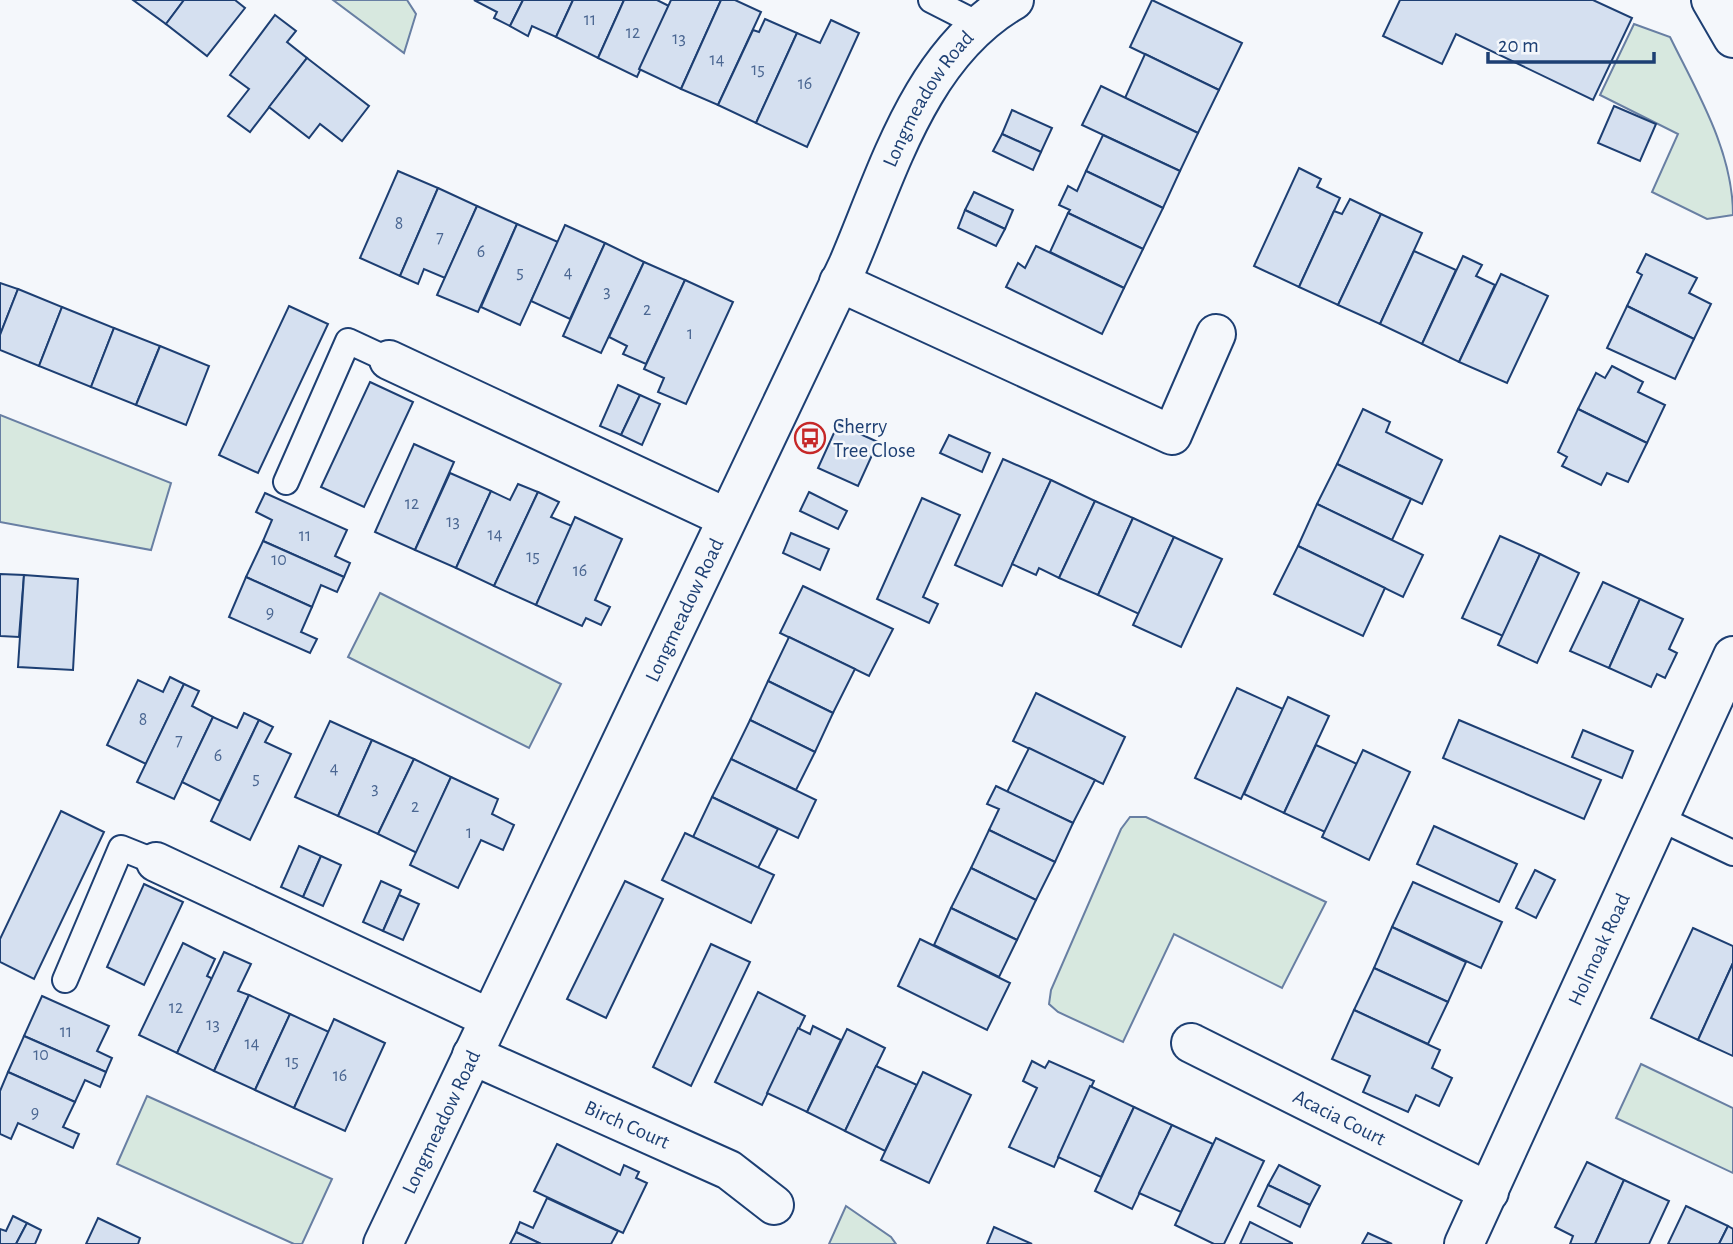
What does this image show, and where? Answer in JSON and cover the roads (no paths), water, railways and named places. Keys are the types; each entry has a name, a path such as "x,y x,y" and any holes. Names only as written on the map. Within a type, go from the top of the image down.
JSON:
{"street":[{"name":"Longmeadow Road","path":"383,1244 839,282 918,104 953,51 1014,0"},
{"path":"1711,0 1733,38"},
{"path":"839,282 1172,435 1216,334"},
{"path":"389,360 727,518"},
{"name":"Holmoak Road","path":"1464,1244 1733,656"},
{"path":"156,862 489,1018"},
{"name":"Acacia Court","path":"1191,1043 1489,1192"},
{"name":"Birch Court","path":"472,1055 729,1170 774,1205"}],"lane":[{"path":"932,0 982,26"},
{"path":"286,482 348,341 389,360"},
{"path":"1659,818 1733,853"},
{"path":"65,980 121,848 156,862"}],"place":[{"name":"Cherry Tree Close","path":"810,438"}]}
